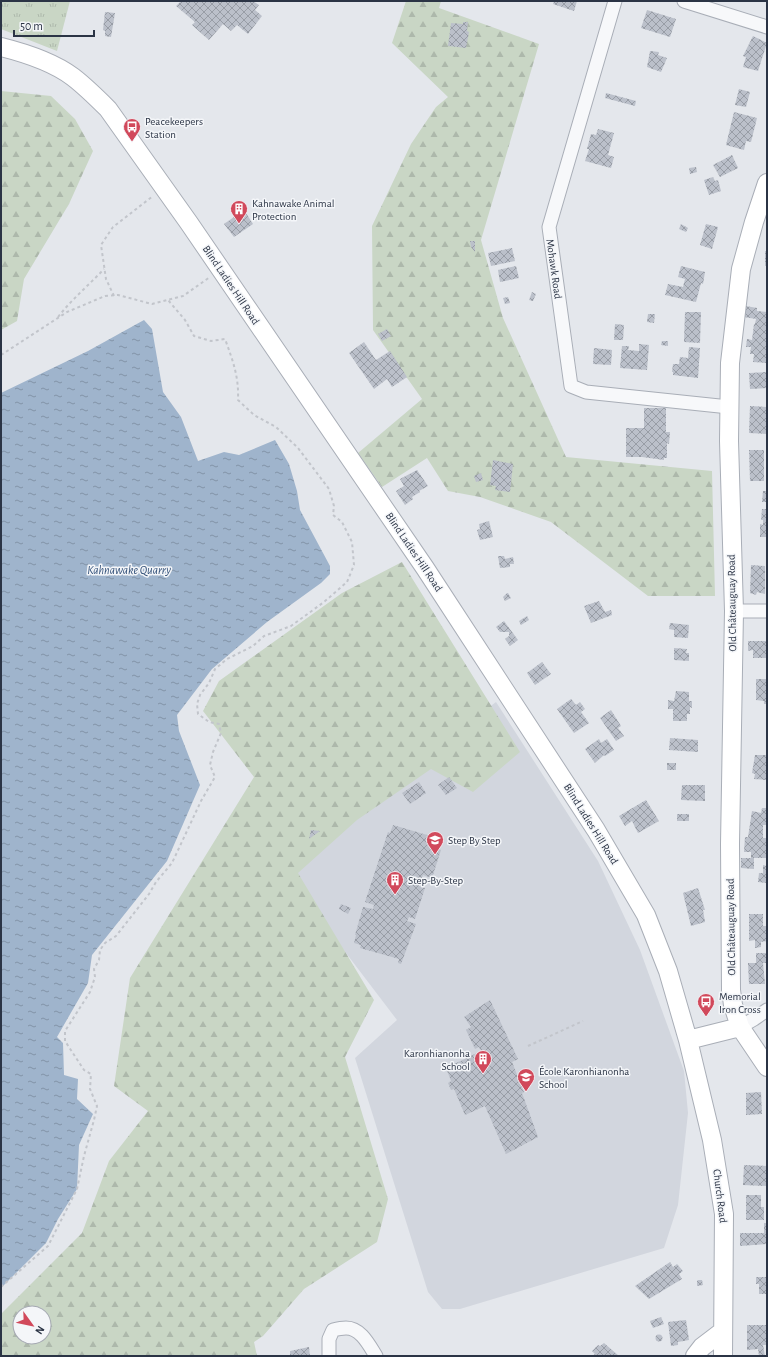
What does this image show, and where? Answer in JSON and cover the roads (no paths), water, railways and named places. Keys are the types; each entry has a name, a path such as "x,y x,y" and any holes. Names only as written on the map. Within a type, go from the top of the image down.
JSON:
{"street":[{"name":"Mohawk Road","path":"614,1 549,227 571,386 586,392 729,406"},
{"path":"684,1 767,26"},
{"name":"Blind Ladies Hill Road","path":"1,47 14,50 48,63 72,76 108,109 221,270 425,568 596,830 646,915 668,972 688,1040"},
{"name":"Old Châteauguay Road","path":"740,1027 733,1005 731,990 730,844 734,611 729,441 730,363 741,269 767,183"},
{"path":"734,611 767,611"},
{"path":"688,1040 740,1027 767,1010"},
{"path":"740,1027 767,1067"},
{"name":"Church Road","path":"688,1040 712,1140 724,1214 724,1356"},
{"path":"329,1356 329,1339 333,1330 347,1328 355,1330 363,1337 376,1356"},
{"path":"695,1356 702,1347 723,1331"}],"water":[{"name":"Kahnawake Quarry","path":"144,320 152,329 163,392 181,417 198,461 224,452 239,455 275,440 289,464 297,491 300,510 330,566 330,574 321,583 267,622 212,669 177,715 179,731 200,785 167,861 92,955 88,983 57,1037 63,1043 64,1075 78,1079 77,1099 93,1114 79,1145 77,1189 58,1219 46,1243 1,1288 1,393 88,351"}],"place":[{"name":"Peacekeepers Station","path":"132,142"},
{"name":"Kahnawake Animal Protection","path":"239,224"},
{"name":"Step By Step","path":"435,855"},
{"name":"Step-By-Step","path":"395,895"},
{"name":"Memorial Iron Cross","path":"706,1017"},
{"name":"Karonhianonha School","path":"483,1074"},
{"name":"École Karonhianonha School","path":"526,1092"}]}
